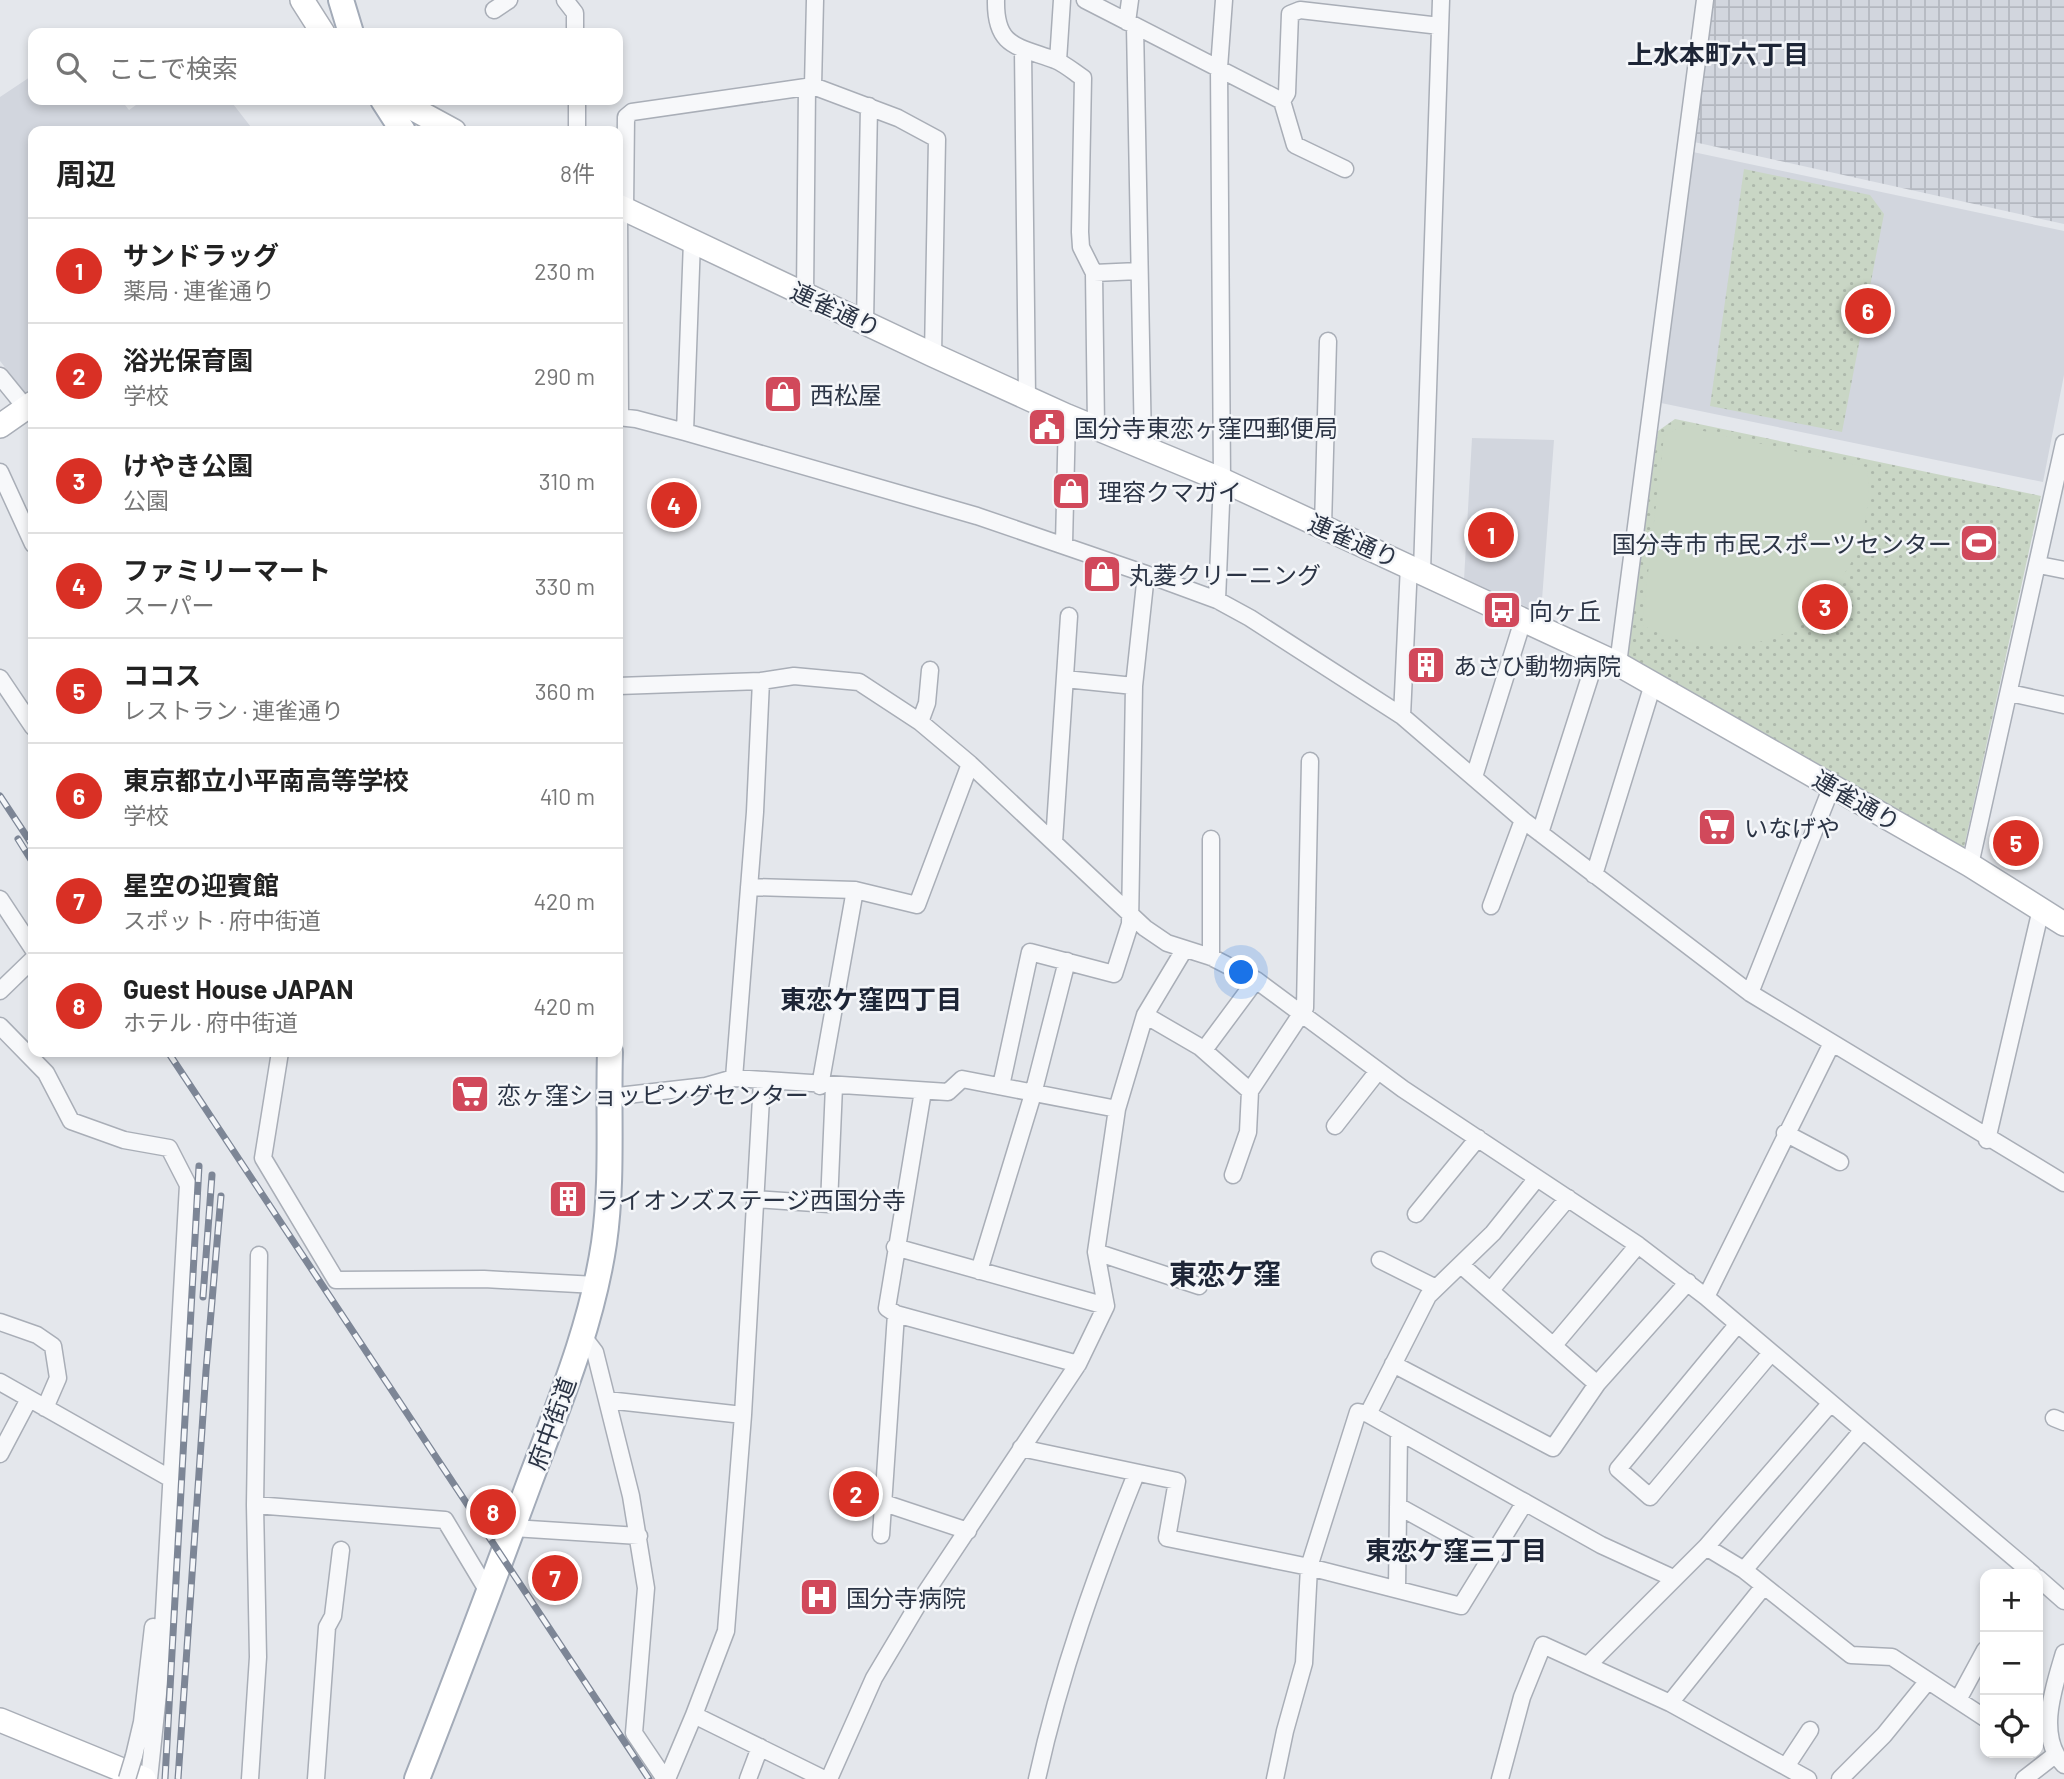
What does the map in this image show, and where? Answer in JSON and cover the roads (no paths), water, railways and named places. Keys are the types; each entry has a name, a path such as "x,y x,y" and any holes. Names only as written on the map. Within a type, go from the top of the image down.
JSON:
{"main road":[{"path":"302,0 320,28"},
{"path":"341,0 349,28"},
{"path":"386,105 398,126"},
{"path":"406,105 444,126"},
{"path":"410,126 421,120 444,126"},
{"name":"連雀通り","path":"623,208 933,355 1067,416 1222,480 1608,659 1970,866 2064,924"},
{"path":"0,426 28,406"},
{"name":"府中街道","path":"418,1779 490,1595 582,1335 596,1285 604,1242 609,1189 610,1057"},
{"path":"0,1720 147,1779"}],"street":[{"path":"494,10 509,0"},
{"path":"565,0 575,13 575,28"},
{"path":"805,296 815,0"},
{"path":"996,0 999,31 1006,39 1023,50 1058,61 1083,78 1080,240 1094,273 1096,427"},
{"path":"1058,61 1062,0"},
{"path":"1085,0 1282,101 1295,145 1345,169"},
{"path":"1130,0 1143,447"},
{"path":"1217,600 1222,480 1219,68 1224,0"},
{"path":"1402,716 1415,568 1441,0"},
{"path":"1540,833 1608,659 1705,0"},
{"path":"1282,101 1287,93 1290,14 1300,10 1340,8 1440,26"},
{"path":"1023,50 1027,397"},
{"path":"623,171 626,117 632,112 810,87 869,106 937,139 933,355"},
{"path":"577,126 578,105"},
{"path":"865,323 869,106"},
{"path":"685,432 692,241"},
{"path":"1094,273 1139,271"},
{"path":"1323,526 1328,341"},
{"path":"0,376 28,403"},
{"path":"1064,544 1067,416"},
{"path":"623,418 685,432 1064,544 1217,600 1250,618 1402,716 1523,820 1750,993 1987,1140 2064,1183"},
{"path":"1970,866 2039,565 2057,511 2064,443"},
{"path":"0,472 28,533"},
{"path":"2039,565 2064,570"},
{"path":"1001,1086 1030,952 1114,974 1130,924 1134,685 1146,573"},
{"path":"1054,842 1069,616"},
{"path":"1474,778 1523,620"},
{"path":"920,722 927,703 930,670"},
{"path":"623,686 761,681 794,676 859,682 920,722 970,764 1156,935 1184,950 1211,957 1256,980 1378,1071 1638,1245 1688,1282 2025,1569"},
{"path":"0,678 28,720"},
{"path":"1065,679 1134,685"},
{"path":"734,1078 761,681"},
{"path":"1594,875 1653,684"},
{"path":"2010,693 2064,705"},
{"path":"1233,1175 1248,1132 1250,1091 1305,1007 1310,761"},
{"path":"749,887 855,890 917,905 970,764"},
{"path":"1750,993 1832,786"},
{"path":"1491,906 1523,820"},
{"path":"1211,839 1211,957"},
{"path":"755,1199 829,1204 827,1086 855,890"},
{"path":"0,899 28,941"},
{"path":"1987,1140 2040,909"},
{"path":"694,1715 827,1779 874,1678 920,1601 1078,1364 1106,1306 1096,1252 1117,1109 1145,1015 1184,950"},
{"path":"979,1271 1033,1094 1067,961"},
{"path":"0,991 28,964"},
{"path":"1204,1050 1256,980"},
{"path":"1145,1015 1204,1050 1250,1091"},
{"path":"0,1026 28,1055"},
{"path":"1706,1297 1831,1045"},
{"path":"30,1057 46,1073 71,1121 124,1140 169,1148 188,1185 173,1480 147,1779"},
{"path":"280,1057 263,1158 335,1280 484,1279 596,1285"},
{"path":"1335,1126 1378,1071"},
{"path":"609,1097 706,1086 734,1078 948,1092 962,1079 1117,1109"},
{"path":"666,1779 726,1630 743,1415 762,1081"},
{"path":"923,1091 887,1308 897,1314 1078,1364"},
{"path":"1786,1133 1840,1162"},
{"path":"1416,1214 1478,1138"},
{"path":"1368,1414 1428,1296 1493,1233 1537,1178"},
{"path":"1491,1290 1568,1198"},
{"path":"1554,1345 1638,1245"},
{"path":"895,1247 1106,1306"},
{"path":"1096,1252 1199,1286"},
{"path":"250,1779 258,1657 255,1505 259,1255"},
{"path":"1380,1260 1436,1288"},
{"path":"1461,1265 1597,1384"},
{"path":"1393,1364 1553,1448 1597,1384 1688,1282"},
{"path":"881,1535 897,1314"},
{"path":"0,1322 37,1335 53,1346 58,1378 45,1408"},
{"path":"1737,1325 1618,1469 1650,1497 1771,1353"},
{"path":"582,1335 594,1352 607,1401 639,1536 646,1588 646,1615 634,1733 666,1779"},
{"path":"0,1382 173,1480"},
{"path":"0,1454 29,1399"},
{"path":"607,1401 743,1415"},
{"path":"1589,1664 1706,1547 1830,1404"},
{"path":"1275,1779 1284,1731 1304,1663 1310,1567 1358,1412 1368,1414 1601,1545 1673,1578"},
{"path":"1744,1570 1862,1430"},
{"path":"1397,1589 1399,1433"},
{"path":"1020,1448 1177,1481 1167,1538 1310,1567 1461,1606 1525,1502"},
{"path":"1037,1779 1047,1733 1097,1572 1136,1474"},
{"path":"884,1503 968,1531"},
{"path":"255,1505 445,1521 490,1595"},
{"path":"1398,1506 1490,1558"},
{"path":"513,1528 639,1536"},
{"path":"1706,1547 1744,1570 1851,1655 1892,1657 1980,1715"},
{"path":"316,1779 327,1627 333,1616 341,1550"},
{"path":"2043,1583 2062,1596"},
{"path":"1670,1703 1763,1586"},
{"path":"127,1779 145,1699 155,1602 165,1593"},
{"path":"1500,1779 1522,1697 1543,1646 1589,1664 1670,1703 1787,1765 1808,1779"},
{"path":"2024,1779 2050,1758 2049,1723 2064,1653"},
{"path":"1958,1700 1980,1659"},
{"path":"1840,1779 1884,1735 1927,1682"},
{"path":"1787,1765 1810,1730"},
{"path":"748,1779 760,1747"}],"railway":[{"path":"0,796 28,838"},
{"path":"18,839 28,855"},
{"path":"171,1057 649,1779"},
{"path":"165,1779 199,1166"},
{"path":"203,1297 212,1175"},
{"path":"178,1779 221,1196"}],"place":[{"name":"東京都立小平南高等学校","path":"1868,311"},
{"name":"西松屋","path":"783,394"},
{"name":"国分寺東恋ヶ窪四郵便局","path":"1047,427"},
{"name":"理容クマガイ","path":"1071,491"},
{"name":"ファミリーマート","path":"674,505"},
{"name":"サンドラッグ","path":"1491,535"},
{"name":"国分寺市 市民スポーツセンター","path":"1979,543"},
{"name":"丸菱クリーニング","path":"1102,574"},
{"name":"けやき公園","path":"1825,607"},
{"name":"向ヶ丘","path":"1502,610"},
{"name":"あさひ動物病院","path":"1426,665"},
{"name":"いなげや","path":"1717,827"},
{"name":"ココス","path":"2016,843"},
{"name":"恋ヶ窪ショッピングセンター","path":"470,1094"},
{"name":"ライオンズステージ西国分寺","path":"568,1199"},
{"name":"浴光保育園","path":"856,1494"},
{"name":"Guest House JAPAN","path":"493,1512"},
{"name":"星空の迎賓館","path":"555,1578"},
{"name":"国分寺病院","path":"819,1597"}],"district":[{"name":"上水本町六丁目","path":"1718,53"},
{"name":"東恋ケ窪四丁目","path":"871,998"},
{"name":"東恋ケ窪","path":"1225,1273"},
{"name":"東恋ケ窪三丁目","path":"1456,1549"}]}
